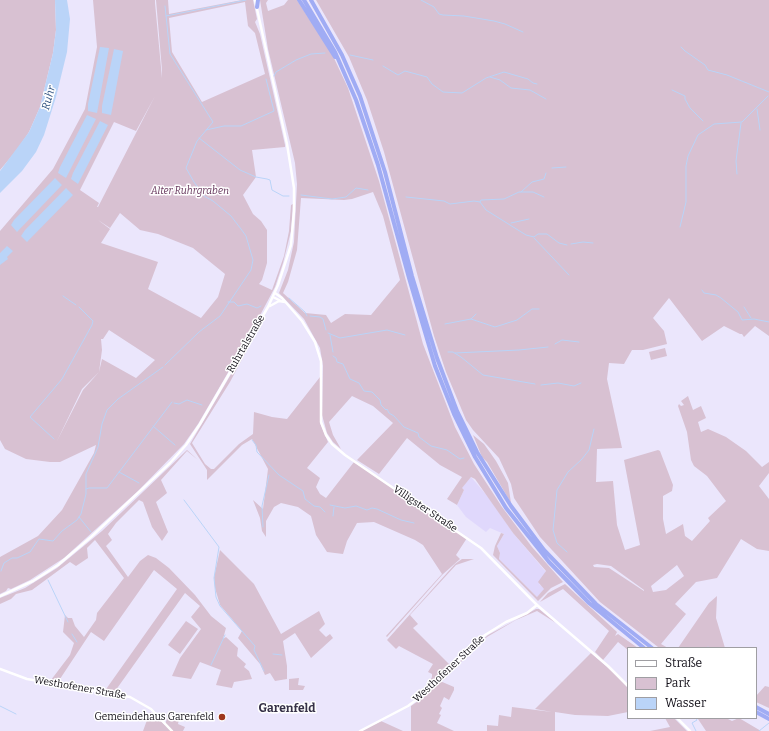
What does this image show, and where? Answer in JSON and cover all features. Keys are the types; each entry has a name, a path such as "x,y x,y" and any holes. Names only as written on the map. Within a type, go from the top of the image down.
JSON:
{"highway":[{"path":"257,0 257,7"},
{"path":"299,0 345,74"},
{"path":"304,0 326,35 356,100 378,165 410,275 437,358 457,411 493,479 534,537 568,575 596,604 651,647"},
{"path":"311,0 342,55 362,103 385,172 429,347 445,394 460,427 490,483 524,532 568,583 613,624 643,647"},
{"path":"757,708 769,719"}],"main road":[{"name":"Ruhrtalstraße","path":"0,596 33,581 68,557 170,463 193,435 268,308 274,295 286,265 291,245 294,212 294,188 287,144 257,7"},
{"path":"274,295 285,302"},
{"name":"Villigster Straße","path":"274,295 285,302 306,326 320,355 321,418 326,435 332,444 481,548 537,605 608,666 627,685"},
{"path":"268,308 273,303 282,301"},
{"name":"Westhofener Straße","path":"360,731 408,706 424,694 486,635 506,622 527,613 537,605"},
{"name":"Westhofener Straße","path":"0,669 27,679 130,697 151,709 172,731"},
{"path":"678,719 690,731"}],"shaded area":[{"path":"471,477 489,498 513,533 546,572 539,584 545,589 537,597 499,559 500,553 497,546 504,534 490,528 486,532 466,517 457,505 464,490 461,488"}],"green space":[{"path":"0,0 55,0 56,30 53,53 40,107 29,132 17,150 0,170"},
{"path":"93,0 155,0 162,78 156,0 168,0 169,14 242,0 253,0 257,19 255,22 260,34 285,147 252,150 256,177 243,195 253,214 261,221 267,230 267,263 262,280 259,284 272,290 284,256 289,231 291,205 293,204 291,231 283,263 275,287 247,340 198,424 184,444 138,491 64,558 30,580 11,589 8,588 0,594 0,557 38,536 62,510 94,453 96,445 60,462 50,462 26,459 5,449 0,440 0,231 53,169 85,109 97,47","holes":["245,2 248,26 255,33 265,74 202,102 172,52 169,18","155,96 97,207 99,203 80,190 114,122 136,131","120,213 140,230 158,234 193,248 225,274 218,297 201,318 148,289 158,262 101,243 110,229 98,220 110,228","109,330 155,360 136,378 102,359 99,372 102,350 101,339 103,339","99,372 83,390 57,441 82,389"]},
{"path":"260,0 268,0 266,3 268,11 284,5 288,0 297,0 333,56 348,88 379,181 423,344 455,427 474,464 502,507 532,547 563,582 551,588 538,601 493,555 501,533 504,534 497,546 500,553 499,559 537,597 544,589 538,582 546,571 513,533 475,479 471,477 462,488 464,490 457,505 447,499 462,477 440,465 407,438 379,474 357,460 393,423 373,406 352,396 329,422 333,435 341,449 333,442 327,433 322,415 323,366 320,348 304,319 279,293 288,270 294,242 297,184 295,163 268,49","holes":["373,192 383,216 400,280 371,315 345,314 331,323 326,315 305,313 283,293 288,282 297,250 301,198 344,200"]},
{"path":"316,0 769,0 769,336 755,326 744,337 742,334 724,326 702,341 669,298 653,318 664,331 667,344 643,350 632,350 624,364 609,363 607,379 622,448 597,449 596,482 613,481 617,525 625,550 640,545 624,460 658,450 660,451 673,485 672,491 663,496 663,519 666,534 683,524 685,536 692,541 710,521 708,518 726,501 707,476 694,466 691,460 687,432 678,406 679,404 681,406 684,405 681,401 688,396 693,410 701,406 706,418 698,422 701,432 708,429 726,437 746,451 762,467 769,462 769,473 759,486 769,499 769,551 757,549 741,539 717,578 696,582 675,604 686,614 661,644 666,647 658,647 600,602 540,537 514,498 511,484 499,458 473,430 466,420 446,372 434,336 384,152 367,100 349,57","holes":["597,564 611,566 644,590 644,591 609,568 594,567 593,565","677,565 684,576 666,590 653,592 651,586"]},
{"path":"264,318 230,382 192,443 205,464 211,469 214,469 239,444 253,434 254,412 287,419 320,377 320,423 328,442 307,468 320,478 316,487 320,494 326,498 354,462 467,538 456,555 460,559 442,575 387,637 386,636 442,574 423,545 374,522 357,523 347,541 343,554 327,552 316,535 311,516 298,507 281,503 274,507 266,521 266,537 262,531 260,518 253,500 263,509 268,469 252,439 242,445 207,480 207,470 190,444"},
{"path":"665,348 667,356 651,360 649,352"},
{"path":"473,435 484,444 496,461 508,483 511,503 487,462 482,457"},
{"path":"187,450 198,460 187,451 161,480 167,493 156,502 168,532 162,541 152,527 143,502 139,500 116,523 108,534 112,540 106,546 128,577 140,561 148,555 156,558 169,568 195,595 211,616 226,628 223,639 226,637 238,648 237,656 246,664 244,667 249,671 252,679 234,682 232,688 216,685 221,670 200,662 191,679 172,676 180,658 201,629 191,617 200,606 185,593 113,694 104,692 177,589 154,570 104,641 91,632 58,682 51,680 70,655 74,643 63,632 65,615 68,618 72,618 75,626 84,637 96,620 97,613 124,578 95,540 87,548 88,558 76,566 70,562 32,590 16,594 11,599 0,604 0,598 25,588 57,568 102,531"},
{"path":"220,550 254,584 281,634 319,611 325,624 319,630 326,637 330,634 333,638 311,658 295,633 283,641 287,666 287,679 275,681 270,673 265,675 260,664 238,638 242,631 220,605 215,588 214,577"},
{"path":"462,559 474,559 456,565 410,615 418,624 413,628 451,666 425,690 432,677 432,674 428,672 433,664 399,646 396,649 387,640 455,564"},
{"path":"565,584 617,632 615,636 618,634 637,647 627,647 627,649 618,642 603,660 595,652 609,631 563,589 540,602 548,593"},
{"path":"717,596 716,618 725,647 679,647 709,603"},
{"path":"536,609 539,609 556,623 537,611 516,620 487,637 442,680 488,635"},
{"path":"186,621 198,629 180,654 168,645"},
{"path":"591,653 614,673 627,687 627,712 608,716 575,715 555,712 555,731 487,731 487,725 498,726 499,715 511,717 512,707 552,712 535,709"},
{"path":"299,678 298,685 305,686 303,690 289,690 289,679"},
{"path":"440,681 454,687 454,690 449,700 444,697 440,706 442,708 439,714 441,715 437,723 454,731 411,731 411,706 424,697"},
{"path":"765,686 769,687 769,708 757,702 757,695"},
{"path":"150,712 165,725 169,712 180,714 178,724 185,727 183,731 143,731"},
{"path":"666,719 675,719 687,731 650,731 670,727"},
{"path":"698,719 728,719 732,721 741,719 761,731 706,731"},
{"path":"381,721 403,731 360,731"}],"water":[{"name":"Ruhr","path":"55,0 67,0 70,19 67,52 56,97 44,135 36,152 22,171 0,193 0,171 29,132 40,107 53,53 56,30"},
{"path":"100,47 109,48 97,113 88,111 88,104"},
{"path":"114,49 123,51 111,115 102,113 102,106"},
{"path":"87,115 96,119 66,178 58,173 60,167"},
{"path":"100,121 108,125 78,184 71,179 73,173"},
{"path":"55,178 62,185 17,232 11,225 14,220"},
{"path":"66,188 73,195 27,242 21,236 25,230"},
{"path":"7,246 13,251 7,257 8,259 0,265 0,253"}],"waterway":[{"path":"166,16 246,0"},
{"path":"421,0 434,7 439,14 494,21 523,32"},
{"name":"Alter Ruhrgraben","path":"165,6 170,54 213,122 197,141 186,168 204,196 213,201 231,216 241,229 246,236 253,260 251,270 220,316 199,332 165,365"},
{"path":"681,47 705,65 708,70 727,75 769,92"},
{"path":"274,76 276,72 296,60 311,54 325,53"},
{"path":"350,55 373,60"},
{"path":"383,66 398,75 405,71 427,77 432,84 443,92 462,93 486,78 504,72 528,79 537,84"},
{"path":"490,77 500,80 511,88 530,90 546,99"},
{"path":"206,130 224,126 241,126 274,111 266,79"},
{"path":"672,90 685,96 690,108 703,121"},
{"path":"680,227 686,202 686,166 688,156 698,135 714,124 742,122 768,96"},
{"path":"757,109 760,130"},
{"path":"737,174 736,161 741,123"},
{"path":"199,138 240,170 256,177 270,180 272,190 283,196 289,196"},
{"path":"552,168 566,167"},
{"path":"521,192 532,182 544,179 546,173"},
{"path":"301,195 332,199 346,197 356,188 368,190"},
{"path":"480,202 481,200 504,199 519,192 533,192 544,197"},
{"path":"406,197 444,201 450,204 474,201 480,202 486,210 526,235 534,237 538,234 547,234 559,243 567,245"},
{"path":"511,223 529,219"},
{"path":"534,238 569,275"},
{"path":"571,244 583,242 593,243"},
{"path":"702,290 704,293 716,295 721,298 738,312 742,320 754,319 769,322"},
{"path":"63,296 76,305"},
{"path":"289,298 305,312 307,316"},
{"path":"228,302 234,302 238,306 247,304 257,308 261,306"},
{"path":"54,439 30,417 62,379 92,325 93,321 79,307"},
{"path":"744,307 751,318"},
{"path":"471,319 495,327 517,320 532,309 539,309"},
{"path":"445,324 471,319 476,314"},
{"path":"310,316 320,317 323,319 326,330"},
{"path":"328,333 340,338 387,330 405,335"},
{"path":"330,335 333,352"},
{"path":"555,344 562,340 579,342"},
{"path":"455,353 548,347"},
{"path":"448,352 453,352 461,357 483,375 535,384"},
{"path":"333,356 336,358 337,362 343,364 350,379 359,383 364,391 372,392 380,400 381,405 386,410 387,409 389,413 394,416 404,427 418,433 419,437 431,446 447,450 460,459 464,458"},
{"name":"Alter Ruhrgraben","path":"1,571 4,563 12,558 17,558 30,552 39,539 53,541 62,531 77,520 81,514 86,494 86,474 98,447 102,424 107,410 118,399 163,367"},
{"path":"541,385 558,383 574,386 581,383"},
{"path":"174,403 179,404 187,400 202,405"},
{"path":"86,489 107,488 172,402"},
{"path":"153,426 175,445"},
{"path":"567,552 557,543 553,530 557,490 568,472 589,450 594,429"},
{"path":"252,440 256,445 257,452 279,475 303,491 305,499 314,506 320,507 325,512"},
{"path":"119,472 139,483"},
{"path":"263,527 262,506 269,475"},
{"path":"184,500 219,547 214,578 216,597 220,606 255,646 254,650 264,671"},
{"path":"330,505 345,508 356,506 367,510 372,508 377,509 401,520 414,523"},
{"path":"333,516 334,507"},
{"path":"79,517 91,532"},
{"path":"48,580 68,622"},
{"path":"72,634 77,642"},
{"path":"211,665 225,635"},
{"path":"273,654 282,655"},
{"path":"0,706 16,714"},
{"path":"696,719 692,723 696,731"},
{"path":"759,731 769,723"}],"place":[{"name":"Gemeindehaus Garenfeld","path":"222,717"}],"district":[{"name":"Garenfeld","path":"287,709"}]}
